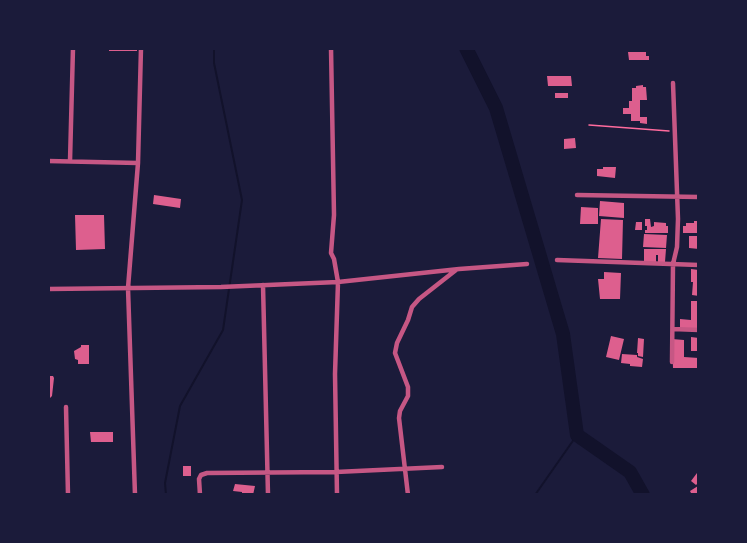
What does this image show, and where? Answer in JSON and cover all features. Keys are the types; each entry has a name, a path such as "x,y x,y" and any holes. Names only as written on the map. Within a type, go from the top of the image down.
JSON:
{"street":[{"path":"70,161 73,48"},
{"path":"135,495 128,288 138,163 141,48"},
{"path":"331,48 334,215 331,253 338,282 335,374 337,495"},
{"path":"672,362 673,264 677,247 678,219 674,83"},
{"path":"48,161 138,163"},
{"path":"577,195 699,197"},
{"path":"557,260 699,265"},
{"path":"48,289 338,282 527,264"},
{"path":"408,495 399,418 408,396 408,387 395,353 398,338 418,299 459,269"},
{"path":"263,285 268,495"},
{"path":"673,329 699,330"},
{"path":"66,407 68,495"},
{"path":"200,495 199,479 201,475 207,473 336,472 442,467"}],"path":[{"path":"589,125 676,131"}],"building":[{"path":"109,48 137,48 137,51 109,51"},
{"path":"628,52 646,52 649,60 629,60"},
{"path":"547,76 571,76 572,86 548,86"},
{"path":"643,85 646,87 647,100 640,100 640,117 647,117 647,124 631,121 631,114 623,114 623,108 629,108 629,101 632,101 632,88"},
{"path":"555,93 568,93 568,98 555,98"},
{"path":"575,138 576,148 564,149 564,139"},
{"path":"603,167 616,167 615,178 597,176 597,169 603,169"},
{"path":"154,195 181,199 180,208 153,204"},
{"path":"600,201 624,203 624,218 599,216"},
{"path":"581,207 598,208 598,224 580,224"},
{"path":"75,215 104,215 105,249 76,250"},
{"path":"601,219 623,220 622,259 598,258"},
{"path":"645,219 650,219 651,227 654,226 654,222 666,223 668,233 645,233 647,226 645,226"},
{"path":"694,221 699,221 699,233 683,233 683,226 686,226 686,223 694,223"},
{"path":"636,222 642,222 642,230 635,230"},
{"path":"644,234 667,235 666,248 643,247"},
{"path":"689,236 699,236 699,249 689,248"},
{"path":"644,249 666,249 665,262 658,262 658,255 656,255 656,262 644,262"},
{"path":"691,269 699,270 699,296 692,295"},
{"path":"604,272 621,273 620,299 600,299 598,279 604,279"},
{"path":"691,301 699,301 699,329 680,328 680,319 691,320"},
{"path":"611,336 624,339 619,360 606,357"},
{"path":"691,337 699,338 698,351 691,351"},
{"path":"638,338 644,339 643,357 638,356 637,353"},
{"path":"672,339 684,340 684,357 699,358 699,368 673,368"},
{"path":"81,345 89,345 89,364 78,364 78,360 75,359 74,351"},
{"path":"622,354 637,355 643,359 642,367 621,363"},
{"path":"48,376 54,378 50,398 48,398"},
{"path":"90,432 113,432 113,442 91,442"},
{"path":"183,466 191,466 191,476 183,476"},
{"path":"697,473 699,482 696,485 691,481"},
{"path":"235,484 255,486 253,495 242,495 242,492 233,491"},
{"path":"698,486 699,495 692,495 690,491"}],"waterway":[{"path":"166,495 165,483 180,406 223,330 242,200 214,63 214,48"},
{"path":"466,48 496,108 563,334 577,435 630,472 643,495"},
{"path":"535,495 577,435"}]}
